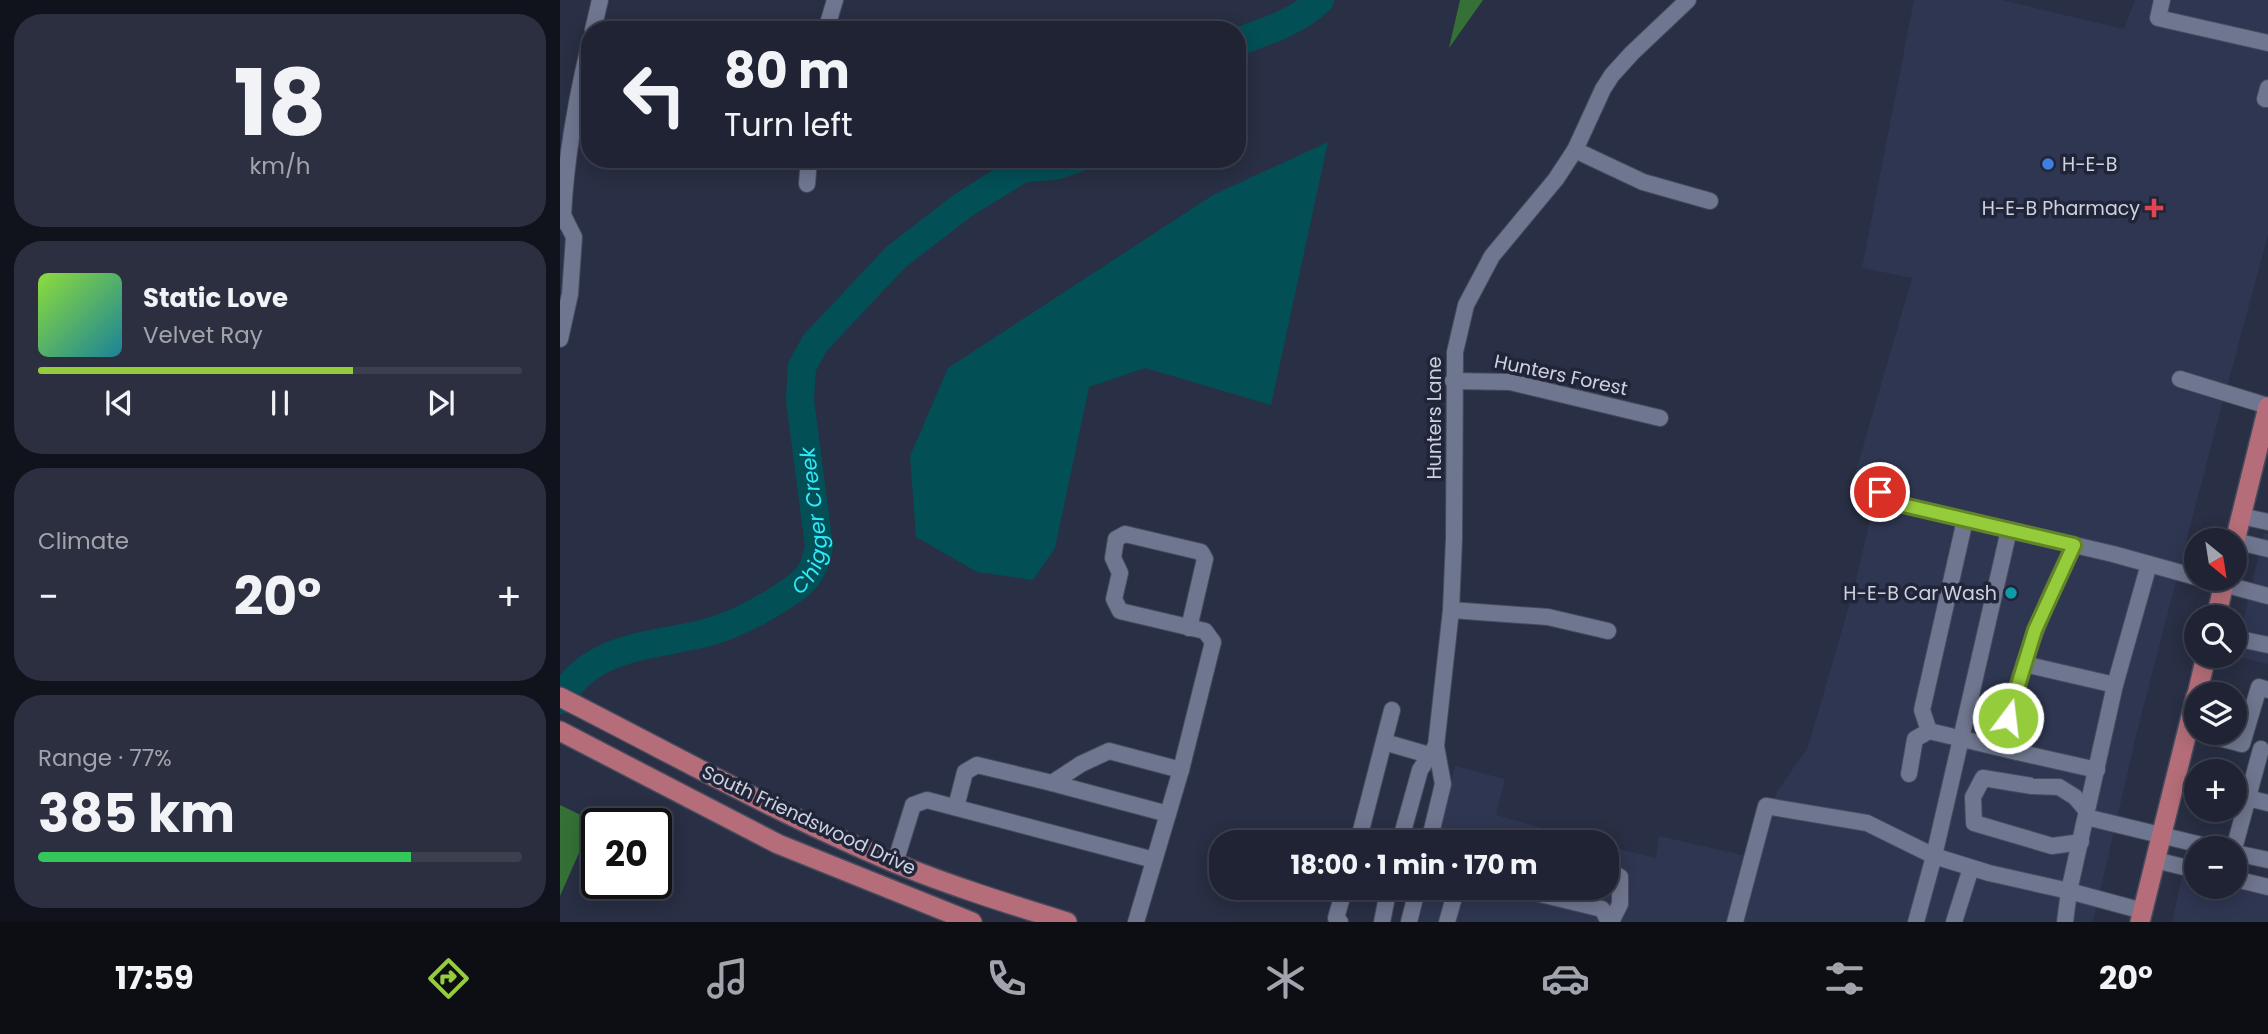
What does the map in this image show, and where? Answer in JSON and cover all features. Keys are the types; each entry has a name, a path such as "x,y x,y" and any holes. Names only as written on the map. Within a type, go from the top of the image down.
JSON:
{"main road":[{"path":"2238,528 2268,407"},
{"name":"South Friendswood Drive","path":"560,697 764,803 895,863 979,895 1067,922"},
{"name":"South Friendswood Drive","path":"560,731 778,844 972,922"},
{"path":"2141,916 2175,779 2189,745"}],"street":[{"path":"595,21 600,0"},
{"path":"829,21 835,0"},
{"name":"Hunters Lane","path":"1432,830 1443,783 1433,750 1451,610 1455,445 1453,381 1459,330 1466,305 1492,256 1556,179 1612,75 1688,0"},
{"path":"2162,0 2158,18 2268,43"},
{"path":"560,339 570,294 574,237 561,218 566,162 581,79"},
{"path":"2268,88 2265,99 2268,99"},
{"path":"1574,150 1643,182 1710,201"},
{"path":"807,184 808,168"},
{"path":"2180,379 2268,407"},
{"name":"Hunters Forest","path":"1453,381 1510,382 1660,418"},
{"path":"1880,492 1903,505 2184,574"},
{"path":"2241,516 2268,522"},
{"path":"1929,731 1922,710 1965,520"},
{"path":"1916,922 1962,739 2009,530"},
{"path":"1136,922 1181,770 1213,642 1205,631 1189,628 1120,611 1114,599 1120,573 1113,558 1116,539 1125,534 1201,552 1205,559 1189,628"},
{"path":"2247,544 2268,549"},
{"path":"2017,752 2004,736 2012,701 2035,630 2074,545"},
{"path":"2065,922 2069,891 2115,685 2148,564"},
{"path":"2247,590 2268,596"},
{"path":"1451,610 1548,617 1608,631"},
{"path":"2247,641 2268,645"},
{"path":"2024,664 2115,685"},
{"path":"2247,727 2259,687 2268,690"},
{"path":"1361,830 1392,710"},
{"path":"1909,774 1915,740 1929,731 2097,770"},
{"path":"1384,742 1433,750"},
{"path":"2247,745 2265,749 2247,785"},
{"name":"Hunters Lane","path":"1403,830 1420,770 1433,750"},
{"path":"1052,783 1081,764 1109,751 1181,770"},
{"path":"956,807 965,772 977,765 1168,814"},
{"path":"2081,842 2052,846 1974,823 1973,797 1983,778 2032,786 2059,787 2075,797 2086,814 2184,841"},
{"path":"2175,779 2184,782"},
{"path":"2247,798 2268,803"},
{"path":"895,863 913,805 927,800 1154,860"},
{"path":"1735,922 1766,806 1867,824 1934,856 1971,868 2069,891 2141,916"},
{"path":"2247,854 2268,860"},
{"path":"2155,860 2184,867"},
{"path":"1954,922 1971,868"},
{"path":"1565,900 1602,909 1610,922 1620,904 1619,876"},
{"path":"2247,882 2268,887"},
{"path":"1340,922 1336,918 1341,900"},
{"path":"1382,922 1387,900"},
{"path":"1409,922 1415,900"},
{"path":"1447,922 1453,900"}],"shaded area":[{"path":"1914,0 2002,0 2124,29 2135,0 2268,0 2268,235 2190,528 2184,528 2184,550 2137,732 2093,922 1419,922 1423,900 1619,900 1619,849 1656,858 1659,836 1755,858 1777,792 1808,747 1854,589 1870,519 1872,482 1854,478 1912,278 1862,268"},
{"path":"1328,142 1271,405 1145,368 1089,387 1055,548 1033,580 977,572 916,537 910,456 948,368 1213,195"},
{"path":"2264,533 2268,534 2268,664 2247,659 2247,605"},
{"path":"1455,766 1505,779 1496,815 1549,830 1440,830"},
{"path":"2184,869 2184,899 2247,899 2247,874 2268,878 2268,922 2172,922"}],"green space":[{"path":"1460,0 1483,0 1449,48"},
{"path":"560,805 581,815 581,848 560,896"}],"waterway":[{"name":"Chigger Creek","path":"1246,39 1292,20 1320,0"},
{"name":"Chigger Creek","path":"560,700 573,682 588,668 605,658 644,645 725,627 771,604 806,578 814,565 819,546 800,400 802,367 815,343 896,257 962,206 1021,169 1030,168"}],"place":[{"name":"H-E-B","path":"2048,164"},
{"name":"H-E-B Pharmacy","path":"2154,208"},
{"name":"H-E-B Car Wash","path":"2011,593"}],"route":[{"path":"1880,492 1903,505 2074,545 2035,630 2008,718"}]}
